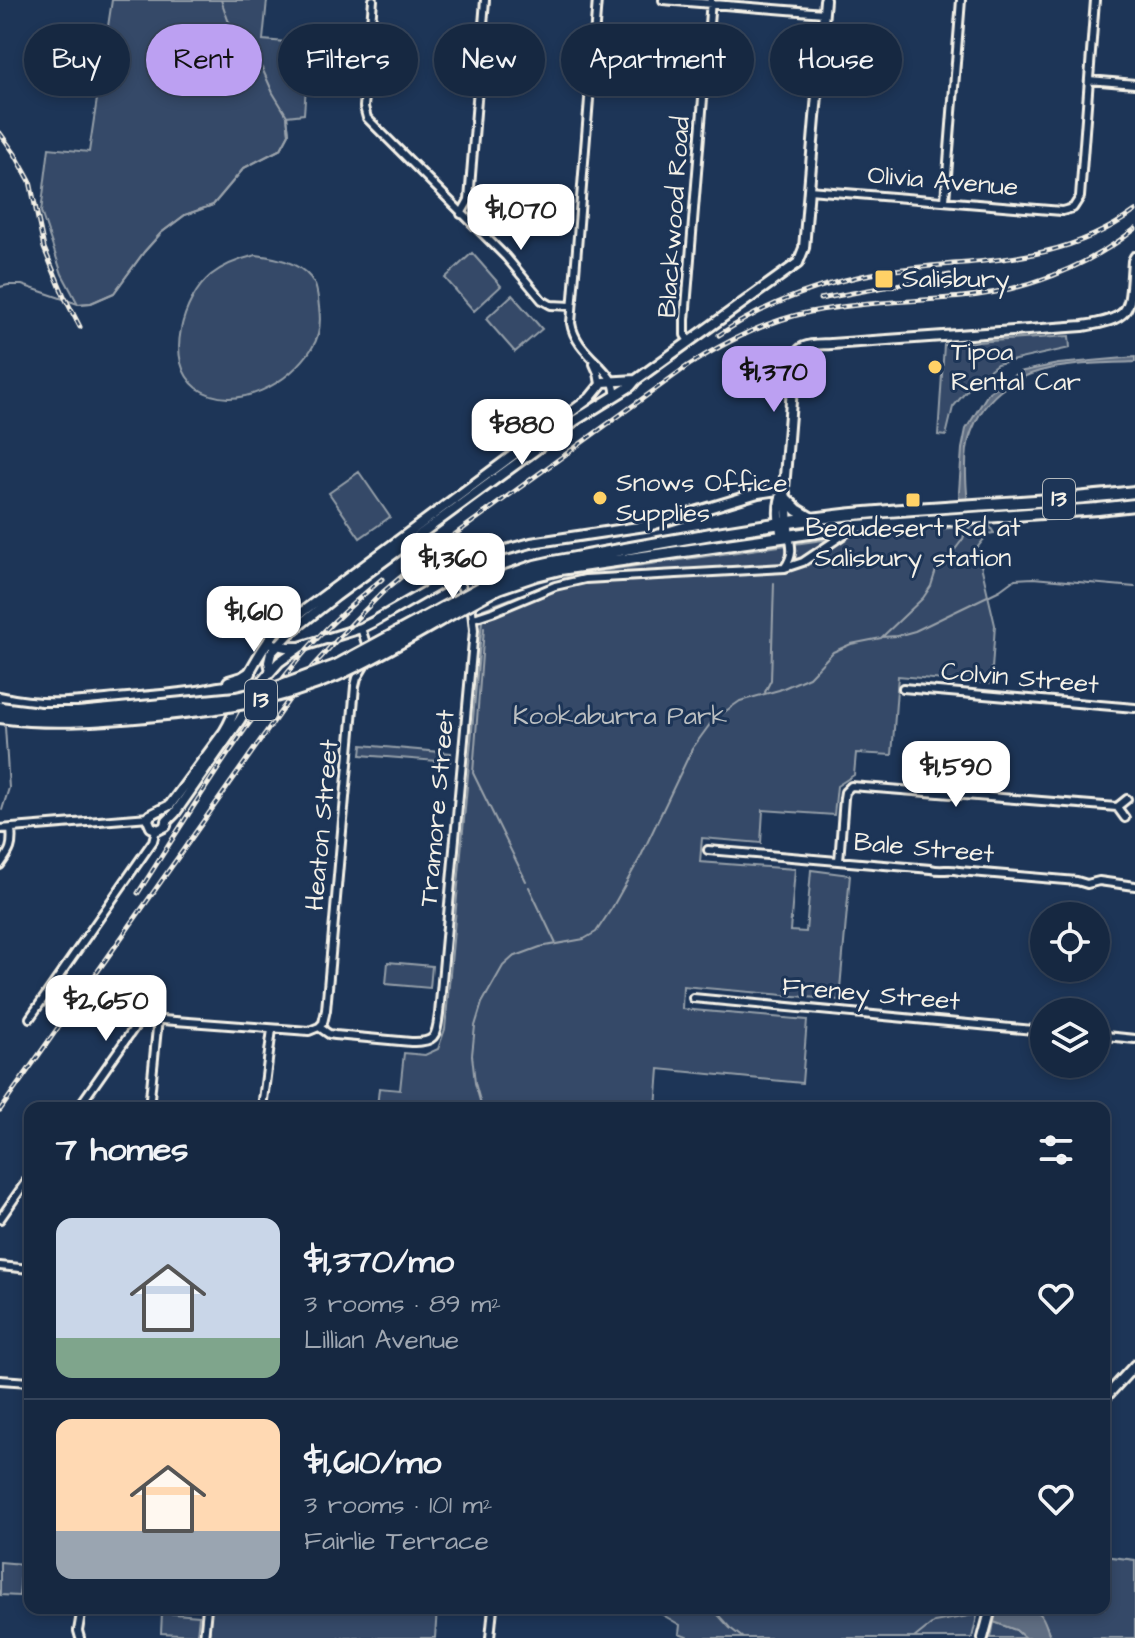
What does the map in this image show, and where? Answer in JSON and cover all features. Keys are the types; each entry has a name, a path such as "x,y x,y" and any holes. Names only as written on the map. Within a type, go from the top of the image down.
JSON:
{"highway":[{"name":"13","path":"0,708 40,713 78,713 236,698 271,690 336,666 497,584 535,566 553,562 812,519 1135,492"},
{"path":"786,494 812,519"},
{"name":"13","path":"0,717 46,722 85,721 205,710 273,698 338,674 497,584 560,569 858,526 1135,505"},
{"path":"0,698 23,704 55,706 195,693 220,687 250,673"},
{"path":"220,687 234,686 243,691"},
{"path":"157,696 162,700 256,692"}],"street":[{"path":"373,0 365,113 370,122 506,257 542,300 551,305 572,306"},
{"path":"461,214 469,200 485,0"},
{"path":"597,0 572,306 573,331 580,347 612,380 615,395"},
{"path":"663,0 824,13"},
{"path":"271,671 269,658 277,646 336,596 576,420 631,386 792,268 802,256 825,0"},
{"path":"945,200 961,0"},
{"path":"1095,0 1089,80 1135,84"},
{"name":"Blackwood Road","path":"689,341 685,335 685,320 711,2"},
{"name":"Olivia Avenue","path":"809,190 1062,211 1073,208 1080,197 1089,80"},
{"path":"785,568 792,547 783,523 794,364 799,349 1103,323 1121,316 1128,307 1135,257"},
{"path":"593,360 600,384 590,398 275,632 250,673 224,732 170,805 154,811 149,817 149,825 156,830 164,828 271,671 300,647 361,628 483,559 513,547 652,525 758,493 786,494"},
{"path":"600,384 612,380 636,380"},
{"path":"474,618 547,589 585,579 785,568 803,562 858,526"},
{"name":"Tramore Street","path":"319,1027 335,1035 424,1042 431,1039 437,1027 474,618 456,575"},
{"name":"Heaton Street","path":"319,1027 326,1010 355,686 368,657 361,628"},
{"path":"267,643 300,647"},
{"name":"Colvin Street","path":"903,688 1135,708"},
{"path":"839,861 844,798 851,786 1117,807 1127,799"},
{"path":"1117,807 1125,818"},
{"path":"160,811 167,821"},
{"path":"0,829 149,817"},
{"path":"0,865 10,851 11,829"},
{"path":"30,1018 153,841 156,830"},
{"name":"Bale Street","path":"708,850 940,872 951,869 1086,884 1099,881 1135,886"},
{"name":"Freney Street","path":"693,998 1030,1030"},
{"path":"82,1102 141,1021 158,1018 309,1031 319,1027"},
{"path":"150,1102 158,1018"},
{"path":"263,1102 272,1029"},
{"path":"1110,1036 1135,1039"},
{"path":"0,1219 24,1185"},
{"path":"0,1266 24,1268"},
{"path":"1110,1392 1135,1365"},
{"path":"0,1380 24,1382"},
{"path":"80,1638 81,1614"},
{"path":"204,1638 206,1614"},
{"path":"490,1638 492,1614"},
{"path":"983,1638 989,1614"}],"green space":[{"path":"112,0 267,0 263,40 278,41 278,96 305,96 304,114 287,116 289,134 281,149 244,168 213,205 185,215 161,233 114,293 91,303 78,304 62,274 41,212 49,148 89,152 97,96 130,96 130,24 108,24"},
{"path":"472,253 501,286 474,311 445,278"},
{"path":"256,255 288,262 309,276 318,298 320,323 317,338 303,361 276,383 245,396 228,398 212,395 197,388 187,377 181,363 179,347 185,314 201,285 211,275 233,262"},
{"path":"512,295 542,329 515,352 486,319"},
{"path":"1069,336 1070,348 997,364 974,382 953,407 946,436 938,435 944,345"},
{"path":"359,472 390,517 360,538 329,493"},
{"name":"Kookaburra Park","path":"989,525 994,533 988,534 977,548 995,625 991,684 898,676 892,755 856,753 854,775 837,786 834,815 763,810 761,843 702,838 700,862 795,869 790,931 806,932 811,870 850,875 839,1000 683,986 682,1009 807,1020 802,1083 659,1069 656,1102 378,1102 379,1088 400,1090 404,1053 425,1055 438,1049 445,1029 483,609 572,575 859,535"},
{"path":"362,745 451,753 450,762 361,755"},
{"path":"939,760 972,763 970,787 937,784"},
{"path":"388,962 432,966 430,988 386,984"},
{"path":"1110,1557 1135,1560 1135,1638 1051,1638 1042,1618 1036,1614 1110,1614"},
{"path":"0,1562 22,1564 19,1596 0,1595"},
{"path":"162,1614 199,1616 197,1635 161,1633"},
{"path":"211,1614 437,1614 435,1638 209,1638"},
{"path":"661,1614 978,1614 972,1638 689,1638 679,1634 680,1625"},
{"path":"994,1622 1016,1630 1025,1638 991,1638"}],"shaded area":[{"path":"1135,357 1135,362 1049,369 1029,375 994,396 980,414 969,439 966,469 970,528 962,529 959,492 962,449 966,429 989,392 1019,372 1058,364"},
{"path":"996,1614 1040,1614 1051,1638 1025,1638 1016,1630 994,1622"}],"waterway":[{"path":"0,287 22,285 78,304 91,303 114,293 161,233 185,215 213,205 244,168 281,149 289,134 287,116 262,68 228,20 221,0"},
{"path":"480,1102 472,1055 475,1026 482,1003 503,966 513,957 540,947 584,939 596,932 640,858 692,749 713,720 740,701 779,690 809,677 833,652 851,644 881,638 923,598 937,567 950,556 966,530"},
{"path":"882,637 915,631 1000,590 1015,579 1135,587"},
{"path":"765,692 771,680 774,583"},
{"path":"484,628 473,773 526,881"},
{"path":"2,810 9,788 5,727"},
{"path":"529,887 556,944"},
{"path":"717,1614 743,1638"},
{"path":"914,1638 934,1622 980,1614"}],"railway":[{"path":"0,133 30,181 44,248 80,327"},
{"path":"719,335 779,302 822,286 889,271 1047,251 1106,229 1135,211"},
{"path":"0,1110 312,667 383,592 432,551 689,365 747,333 794,316 829,309 962,297 1031,283 1075,266 1135,229"},
{"path":"820,299 950,275"},
{"path":"138,893 276,687 327,628 382,579"}],"place":[{"name":"Salisbury","path":"884,279"},
{"name":"Tipoa Rental Car","path":"935,367"},
{"name":"Snows Office Supplies","path":"600,498"},
{"name":"Beaudesert Rd at Salisbury station","path":"913,500"}]}
